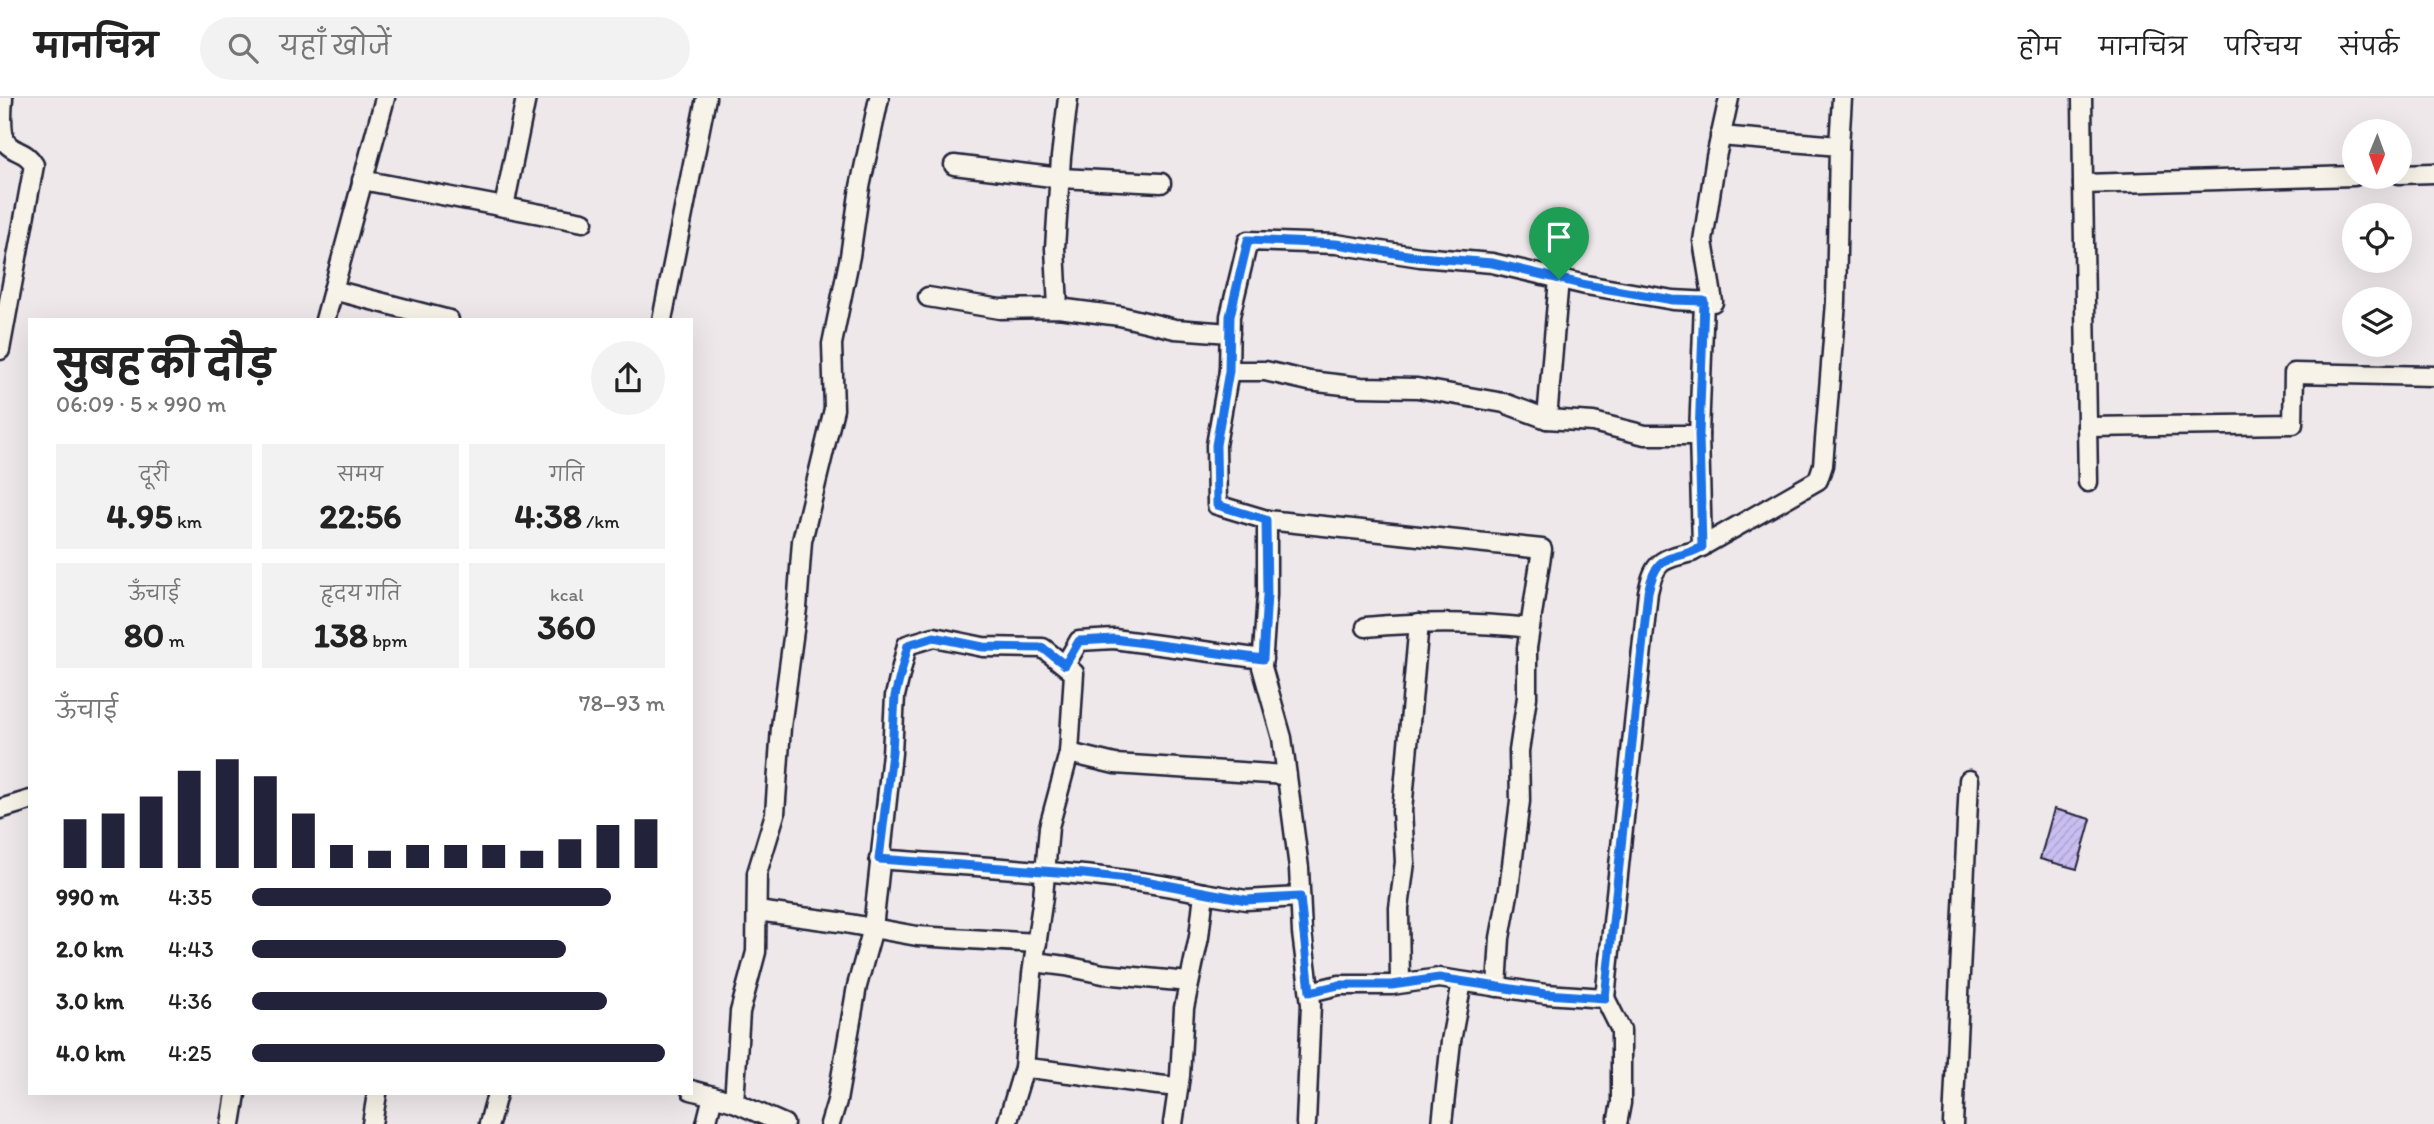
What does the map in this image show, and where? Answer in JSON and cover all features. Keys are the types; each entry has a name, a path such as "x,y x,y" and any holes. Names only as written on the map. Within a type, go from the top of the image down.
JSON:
{"street":[{"path":"0,350 34,165 28,156 6,144 1,134 3,98"},
{"path":"326,318 385,98"},
{"path":"504,207 526,98"},
{"path":"662,318 706,98"},
{"path":"734,1102 740,1012 756,952 757,873 775,814 781,727 797,608 802,541 834,409 832,344 879,98"},
{"path":"1058,308 1055,248 1068,98"},
{"path":"1497,987 1500,938 1518,813 1519,751 1527,697 1527,648 1542,549 1266,520 1217,505 1216,445 1229,371 1230,316 1248,240 1336,244 1420,257 1492,263 1559,279 1673,300 1713,302 1703,241 1729,98"},
{"path":"1617,1124 1621,1103 1621,1030 1605,998 1648,592 1653,570 1669,557 1702,547 1818,480 1822,464 1836,302 1842,98"},
{"path":"2082,98 2088,481"},
{"path":"1720,136 1839,146"},
{"path":"954,165 1060,178 1161,183"},
{"path":"2412,174 2434,173"},
{"path":"2083,184 2342,176"},
{"path":"362,180 583,222"},
{"path":"1547,419 1559,279"},
{"path":"333,290 437,318"},
{"path":"928,297 1000,309 1058,308 1120,316 1175,329 1230,333"},
{"path":"1702,547 1699,435 1704,301"},
{"path":"1229,371 1265,371 1309,381 1361,387 1417,388 1504,403 1547,419 1593,422 1645,435 1699,435"},
{"path":"2087,426 2293,424 2294,373 2434,376"},
{"path":"1266,520 1267,595 1262,667 1282,738 1299,868 1310,992 1310,1062 1306,1124"},
{"path":"1366,626 1419,623 1494,624 1530,628"},
{"path":"1400,983 1399,908 1405,862 1402,811 1419,623"},
{"path":"830,1124 839,1090 856,986 873,928 892,753 895,696 908,645 934,637 983,647 1043,648 1074,673 1069,752 1049,827 1024,1068 1007,1124"},
{"path":"1065,665 1079,641 1114,639 1263,659"},
{"path":"1069,752 1115,764 1286,775"},
{"path":"1953,1124 1969,780"},
{"path":"0,809 28,801"},
{"path":"879,859 1084,874 1145,881 1246,900 1300,897"},
{"path":"1173,1124 1184,1008 1204,893"},
{"path":"757,911 917,936 1037,943"},
{"path":"1034,962 1103,974 1189,982"},
{"path":"1310,992 1339,985 1400,983 1439,978 1546,994 1605,998"},
{"path":"1442,1124 1451,1041 1462,982"},
{"path":"1024,1068 1096,1075 1136,1084 1178,1087"},
{"path":"693,1091 734,1102 783,1124"},
{"path":"231,1124 236,1095"},
{"path":"372,1124 377,1095"},
{"path":"489,1124 497,1095"},
{"path":"706,1124 713,1096"}],"building":[{"path":"2054,809 2091,819 2077,869 2040,859"}],"route":[{"path":"1248,240 1336,244 1420,257 1492,263 1559,279 1673,300 1704,301 1699,435 1702,547 1669,557 1653,570 1648,592 1605,998 1546,994 1439,978 1392,985 1339,985 1310,992 1300,897 1246,900 1145,881 1084,874 879,859 892,753 895,696 908,645 934,637 983,647 1043,648 1065,665 1079,641 1114,639 1157,647 1263,659 1267,595 1266,520 1217,505 1216,445 1229,371 1230,316 1248,240"}]}
